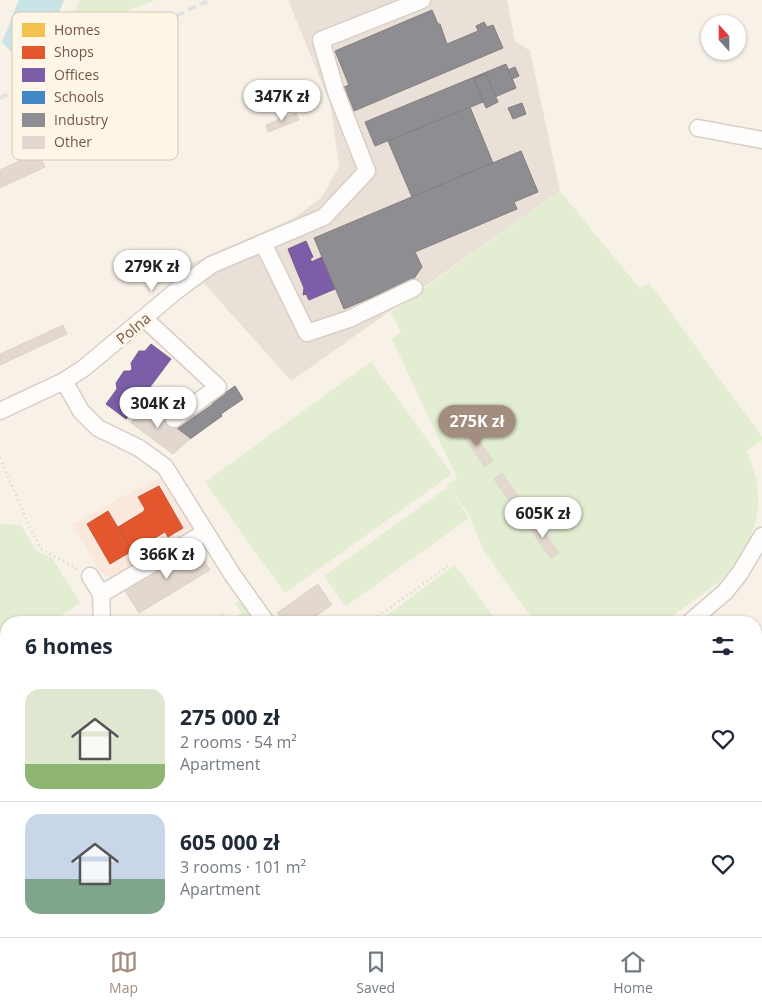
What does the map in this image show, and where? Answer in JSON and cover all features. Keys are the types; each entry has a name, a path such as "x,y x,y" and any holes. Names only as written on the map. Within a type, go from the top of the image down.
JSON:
{"street":[{"name":"Polna","path":"0,411 64,381 84,368 176,291 211,265 324,217 367,171 336,92 321,40 422,0"},
{"path":"698,128 762,140"},
{"path":"263,243 307,333 349,319 414,288"},
{"path":"145,318 218,387 174,418"},
{"path":"64,381 81,411 98,428 138,448 165,467 232,574 262,616"},
{"path":"101,594 206,532"},
{"path":"697,616 725,592 740,573 762,536"},
{"path":"90,576 101,594 102,616"}],"path":[{"path":"0,458 31,530 42,549 90,576"},
{"path":"378,616 451,564"}],"shaded area":[{"path":"288,0 507,0 515,41 530,51 560,191 291,381 188,265 294,218 322,197 339,166 330,103"},
{"path":"162,476 195,530 114,579 100,572 72,524"}],"green space":[{"path":"80,0 156,0 122,12 74,12"},
{"path":"560,191 640,289 649,283 762,437 762,440 747,451 756,477 758,508 750,541 740,560 719,582 672,616 531,616 484,551 470,516 447,485 457,478 392,339 401,332 391,312"},
{"path":"371,362 452,474 285,593 205,482"},
{"path":"448,487 469,518 346,606 324,576"},
{"path":"0,524 21,525 35,550 52,558 80,603 61,616 0,616"},
{"path":"455,565 493,616 386,616"},
{"path":"238,602 246,604 254,616 237,616 242,613 235,604"}],"water":[{"path":"19,0 64,0 59,12 14,12"},
{"path":"12,17 12,53 2,42"}],"building: Shops":[{"path":"159,486 183,528 168,537 165,532 132,551 118,527 145,509 138,497"},
{"path":"108,511 132,551 110,564 87,524"}],"building: Offices":[{"path":"306,241 313,257 310,259 312,262 296,269 288,249"},
{"path":"322,257 335,289 309,300 306,294 303,295 304,288 296,269"},
{"path":"151,344 171,359 126,419 106,404 117,389 116,383 124,371 132,369 131,363 139,351 145,351"}],"building: Industry":[{"path":"432,10 438,24 440,24 447,44 478,31 476,26 484,22 487,27 493,25 503,48 354,111 344,87 349,85 335,51"},
{"path":"506,64 516,88 495,97 486,74 474,79 483,102 375,146 365,122"},
{"path":"515,67 519,76 512,79 508,70"},
{"path":"486,74 498,102 486,108 474,79"},
{"path":"522,103 526,114 513,119 508,108"},
{"path":"470,107 493,163 412,197 388,141"},
{"path":"521,151 538,192 514,202 517,209 415,252 422,267 413,280 344,309 314,238"},
{"path":"235,386 243,399 221,414 222,416 190,439 177,429 213,404 212,402"}],"building: Other":[{"path":"296,113 299,120 268,132 266,125"},
{"path":"21,160 42,160 45,167 0,188 0,170"},
{"path":"63,325 67,334 0,365 0,354"},
{"path":"138,403 142,407 144,404 190,439 173,454 131,423 134,418 129,414"},
{"path":"469,427 493,461 485,467 461,433"},
{"path":"502,473 526,507 518,513 494,479"},
{"path":"535,519 559,553 551,558 527,525"},
{"path":"196,546 210,570 139,613 124,589"},
{"path":"318,584 332,605 316,616 279,616 277,613"}],"railway":[{"path":"178,15 210,0"},
{"path":"0,98 12,92"}]}
